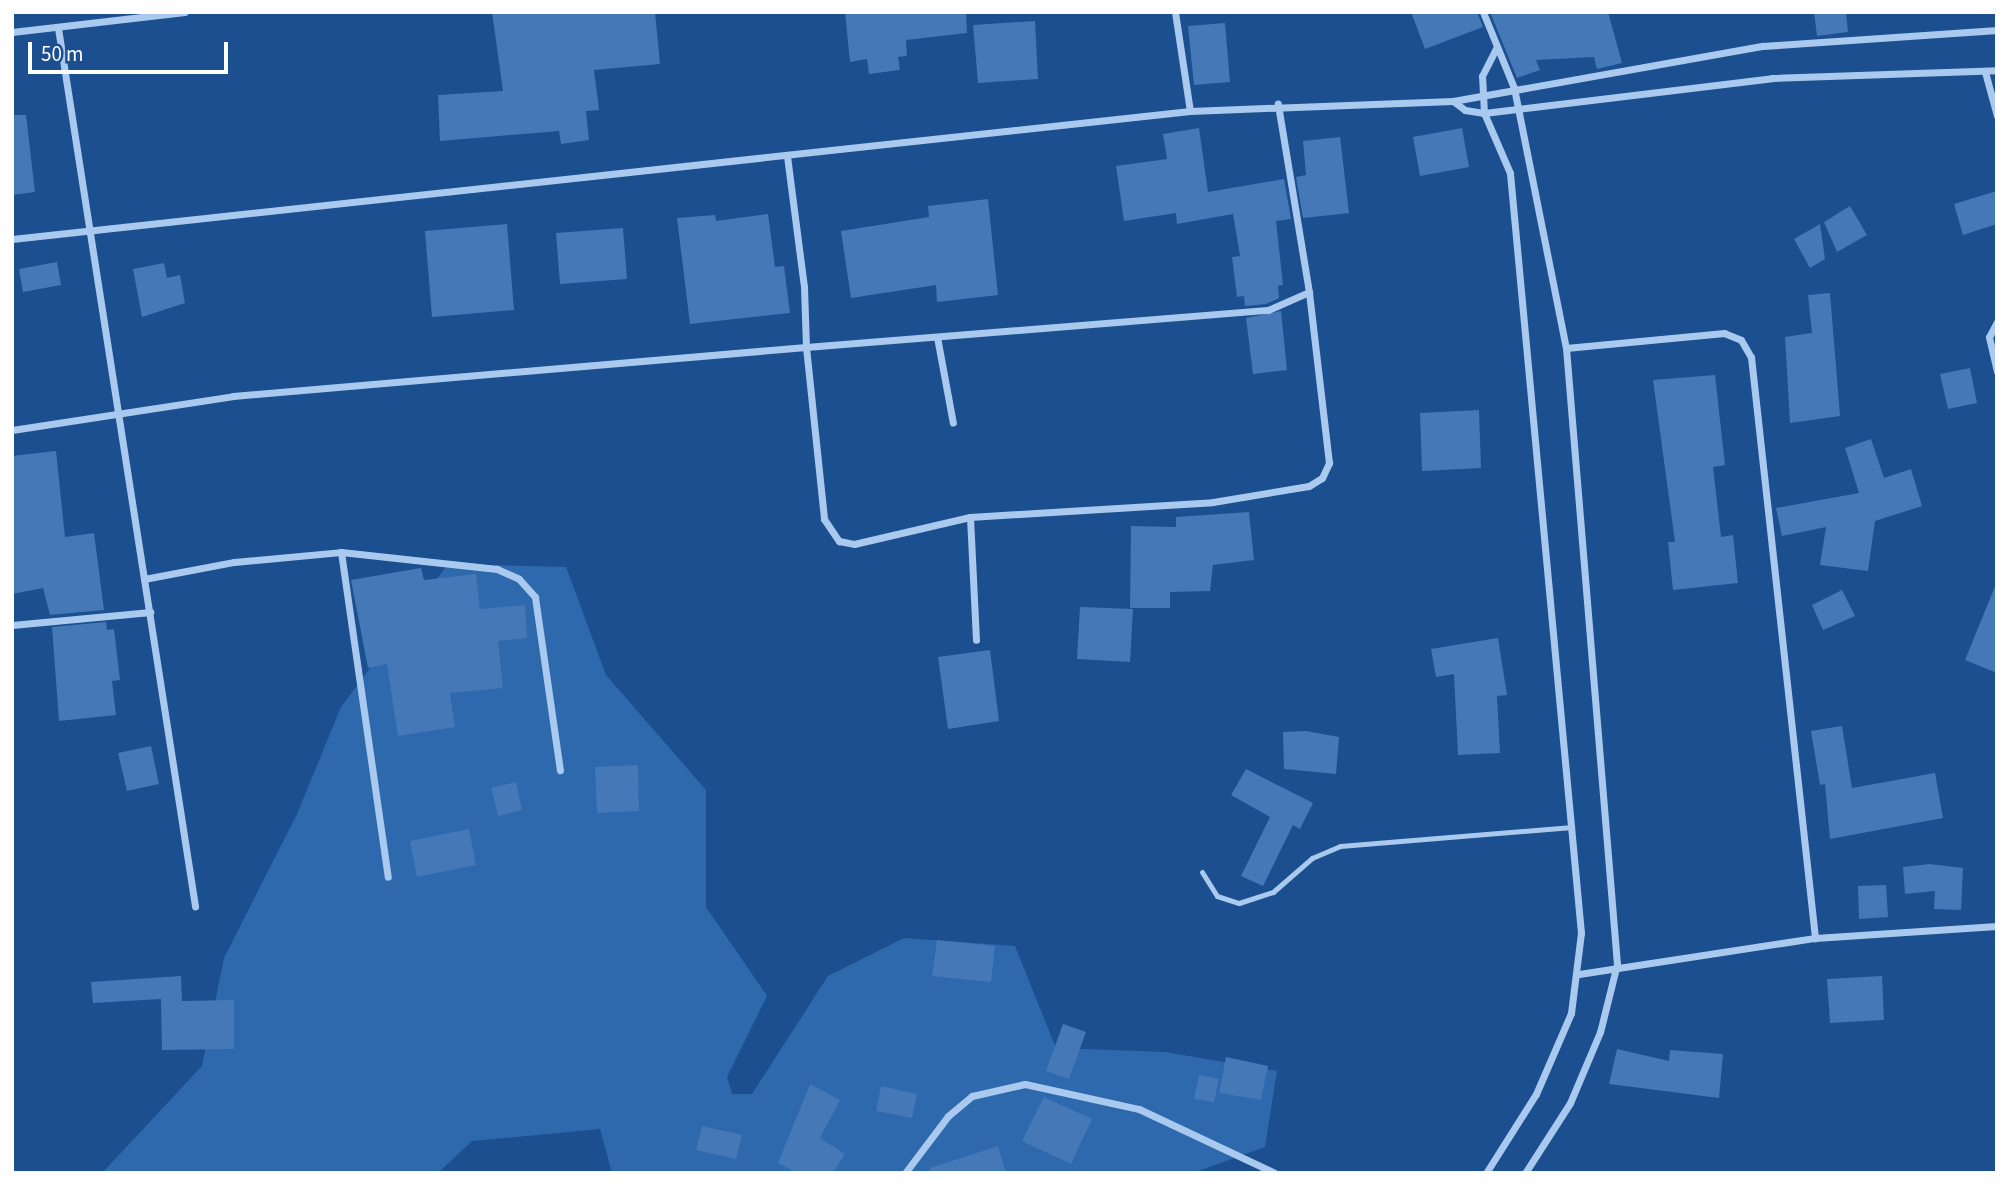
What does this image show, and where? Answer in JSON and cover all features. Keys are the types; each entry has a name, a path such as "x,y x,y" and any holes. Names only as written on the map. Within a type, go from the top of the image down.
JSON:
{"street":[{"path":"12,32 185,12"},
{"path":"1175,12 1190,111"},
{"path":"1483,12 1514,88 1566,348 1617,964 1600,1032 1570,1103 1525,1173"},
{"path":"58,28 194,906"},
{"path":"12,239 1190,111 1278,104 1453,101 1483,92 1763,46 1997,30"},
{"path":"1486,1173 1536,1094 1571,1013 1580,974 1572,827 1510,173 1484,113 1482,76 1496,48"},
{"path":"1453,101 1465,110 1484,113 1772,78 1997,70"},
{"path":"1985,72 1997,116"},
{"path":"787,156 804,287 806,347 830,533 854,544 970,517 1213,502 1309,486 1329,463 1309,292 1278,104"},
{"path":"12,430 118,417 233,396 1268,310 1309,292"},
{"path":"1997,322 1989,337 1997,372"},
{"path":"1566,348 1724,333 1741,340 1751,358 1815,939"},
{"path":"937,337 953,423"},
{"path":"970,517 976,640"},
{"path":"144,579 234,562 341,552 497,569 528,587 535,597 560,770"},
{"path":"341,552 388,877"},
{"path":"12,625 150,612"},
{"path":"1580,974 1617,964 1815,939 1997,926"},
{"path":"905,1173 948,1116 972,1096 1025,1084 1139,1109 1275,1173"}],"lane":[{"path":"1202,872 1217,896 1239,903 1273,892 1312,858 1340,846 1572,827"}],"shaded area":[{"path":"448,564 566,567 606,675 706,790 706,907 767,996 727,1077 732,1094 752,1094 828,976 904,938 1015,946 1056,1048 1165,1052 1277,1071 1265,1147 1193,1173 612,1173 600,1129 472,1141 438,1173 102,1173 202,1066 224,958 297,814 341,707"}],"building":[{"path":"492,12 655,12 660,64 594,70 599,110 586,111 589,140 561,144 559,131 440,141 438,95 503,91"},
{"path":"845,12 966,12 967,33 906,40 907,56 898,57 900,70 869,74 867,59 850,62"},
{"path":"1411,12 1477,12 1483,27 1425,49"},
{"path":"1490,12 1608,12 1622,63 1597,69 1594,57 1536,60 1540,70 1517,78"},
{"path":"1814,12 1846,12 1848,32 1817,36"},
{"path":"1035,21 1038,79 978,83 973,25"},
{"path":"1225,23 1230,82 1194,85 1188,26"},
{"path":"12,115 26,115 35,192 12,195"},
{"path":"1199,128 1208,192 1284,179 1291,219 1276,221 1283,285 1278,286 1279,298 1266,304 1245,306 1244,296 1237,297 1232,257 1240,256 1233,214 1177,224 1176,213 1124,221 1116,166 1167,159 1163,134"},
{"path":"1462,128 1469,167 1420,176 1413,137"},
{"path":"1340,137 1349,213 1303,218 1296,177 1306,175 1303,141"},
{"path":"1997,191 1997,224 1963,235 1954,204"},
{"path":"988,199 998,295 937,302 936,285 851,298 841,231 929,217 928,206"},
{"path":"1850,206 1867,235 1837,252 1824,222"},
{"path":"768,214 775,267 784,266 790,313 690,324 677,218 715,215 716,221"},
{"path":"507,224 514,310 432,317 425,231"},
{"path":"1820,224 1825,259 1810,268 1794,239"},
{"path":"623,228 627,279 560,284 556,233"},
{"path":"57,262 61,285 23,292 19,269"},
{"path":"164,263 167,278 180,275 185,303 142,317 133,269"},
{"path":"1830,293 1840,416 1790,423 1785,337 1812,333 1808,295"},
{"path":"1281,311 1287,370 1253,374 1246,318"},
{"path":"1970,368 1977,403 1948,409 1940,374"},
{"path":"1715,375 1725,465 1713,467 1721,537 1733,535 1738,583 1673,590 1668,542 1675,542 1653,380"},
{"path":"1479,410 1481,468 1422,471 1420,413"},
{"path":"1871,439 1884,478 1911,469 1922,506 1875,521 1868,571 1820,565 1826,527 1782,536 1776,508 1859,493 1845,448"},
{"path":"56,451 65,537 94,533 104,610 50,615 43,588 12,594 12,456"},
{"path":"1249,512 1254,560 1213,565 1210,591 1170,592 1170,608 1130,608 1131,526 1176,527 1176,517"},
{"path":"421,568 424,580 476,574 480,609 525,605 527,638 498,641 503,688 450,693 455,727 398,736 387,664 368,668 351,580"},
{"path":"1997,584 1997,673 1965,660"},
{"path":"1842,590 1855,616 1823,630 1812,605"},
{"path":"1080,607 1133,609 1130,662 1077,659"},
{"path":"106,622 107,630 114,629 120,680 112,681 116,715 59,721 52,627"},
{"path":"1498,638 1507,695 1497,696 1500,753 1458,755 1454,674 1436,677 1431,649"},
{"path":"990,650 999,721 948,729 938,657"},
{"path":"1842,726 1852,788 1935,773 1943,818 1830,839 1825,784 1820,785 1811,731"},
{"path":"1306,731 1339,737 1336,774 1284,769 1283,732"},
{"path":"151,746 159,784 127,791 118,753"},
{"path":"638,765 639,811 597,813 595,767"},
{"path":"1246,769 1313,803 1300,829 1293,825 1263,886 1241,876 1270,817 1231,795"},
{"path":"516,782 522,810 498,816 491,788"},
{"path":"469,829 476,865 417,877 410,841"},
{"path":"1929,864 1963,868 1961,910 1934,909 1935,891 1905,894 1903,867"},
{"path":"1886,885 1888,917 1859,919 1858,886"},
{"path":"937,940 995,946 991,982 932,976"},
{"path":"181,976 182,1001 234,1000 234,1049 162,1050 161,999 93,1003 91,982"},
{"path":"1882,976 1884,1020 1830,1023 1827,979"},
{"path":"1063,1024 1086,1032 1069,1079 1046,1071"},
{"path":"1617,1049 1669,1061 1670,1050 1723,1054 1719,1098 1609,1084"},
{"path":"1226,1057 1268,1066 1261,1100 1219,1093"},
{"path":"1199,1075 1219,1079 1214,1102 1194,1099"},
{"path":"810,1084 840,1100 820,1138 845,1154 833,1173 798,1173 778,1163"},
{"path":"881,1086 917,1094 912,1118 876,1111"},
{"path":"1044,1097 1092,1119 1071,1164 1022,1141"},
{"path":"702,1126 742,1135 736,1159 696,1150"},
{"path":"998,1146 1006,1173 930,1173 930,1168"}]}
